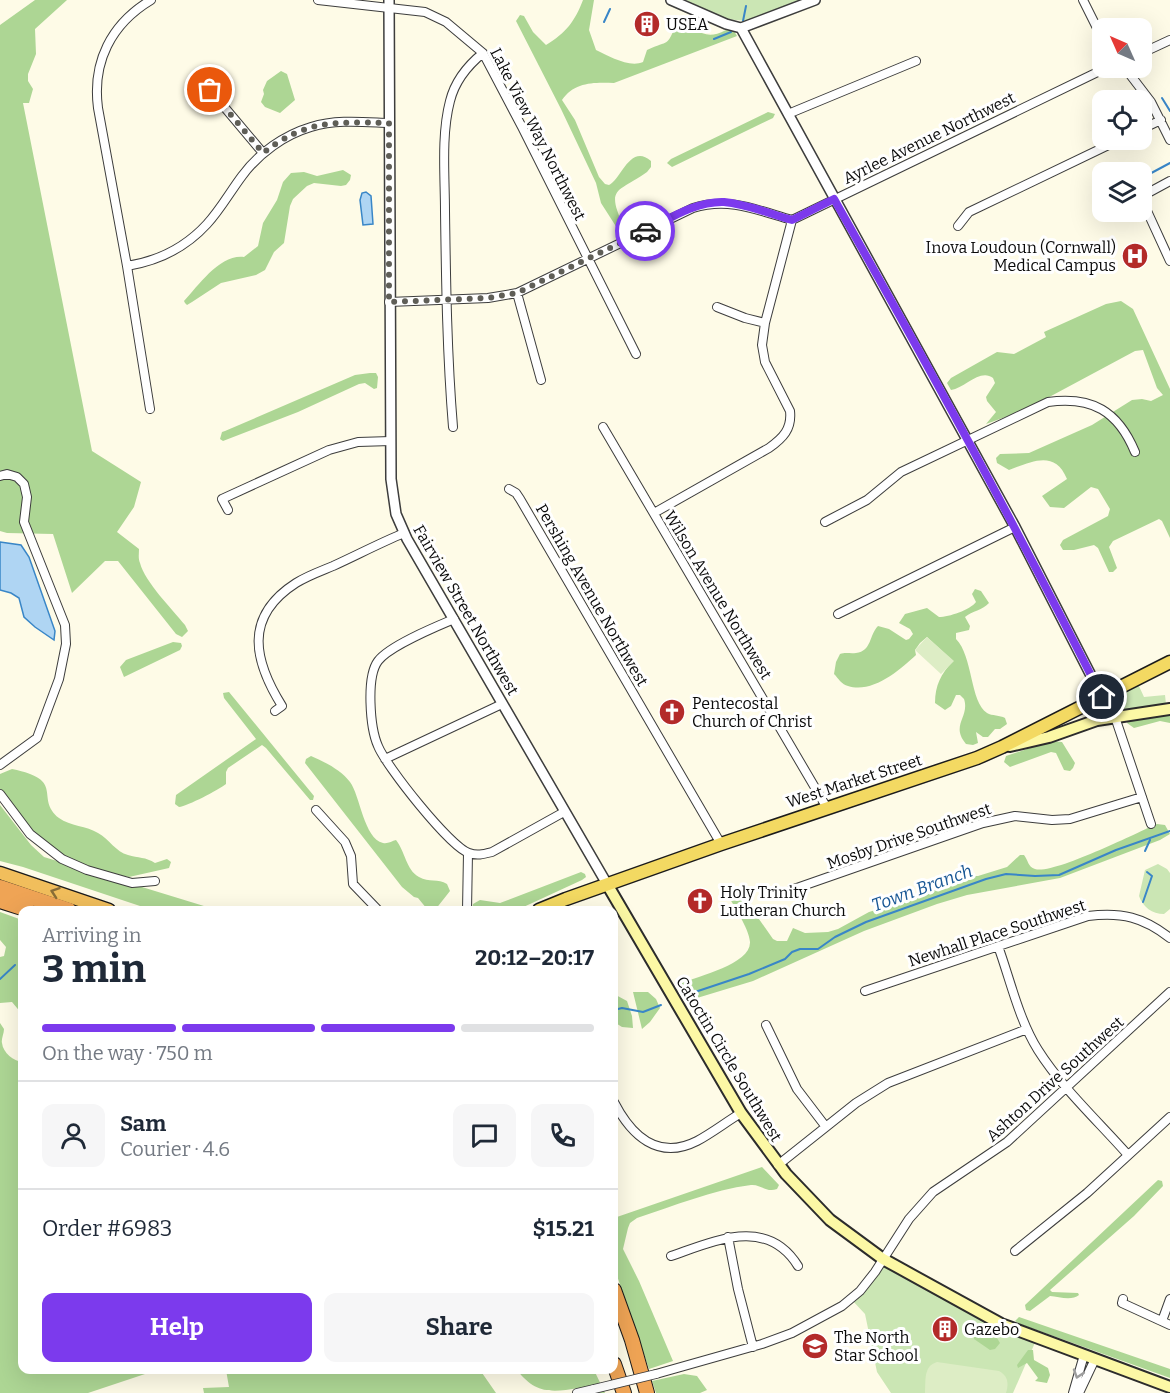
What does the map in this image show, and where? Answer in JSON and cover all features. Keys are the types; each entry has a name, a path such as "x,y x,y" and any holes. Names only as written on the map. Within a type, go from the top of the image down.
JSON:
{"highway":[{"path":"0,873 97,906"},
{"path":"0,887 57,906"},
{"path":"0,901 18,907"},
{"path":"0,906 18,913"},
{"path":"618,1301 647,1393"},
{"path":"617,1374 624,1393"}],"main road":[{"name":"West Market Street","path":"549,906 721,844 977,758 1090,704 1170,662"},
{"path":"1002,747 1049,737 1097,720 1170,709"},
{"name":"Catoctin Circle Southwest","path":"607,884 741,1113 778,1165 830,1220 883,1259 1001,1324 1170,1387"}],"street":[{"path":"150,409 98,108 97,83 102,57 112,36 128,16 151,0"},
{"name":"Lake View Way Northwest","path":"318,0 388,4 415,10 436,17 483,53 636,354"},
{"path":"671,0 741,28 815,0"},
{"path":"1083,0 1092,18"},
{"name":"Fairview Street Northwest","path":"388,4 391,441 392,497 396,514 404,533 607,884"},
{"path":"741,28 1015,527 1102,697"},
{"path":"1152,48 1170,40"},
{"path":"453,427 446,299 444,163 448,111 459,78 483,53"},
{"path":"788,114 916,61"},
{"name":"Ayrlee Avenue Northwest","path":"792,220 1092,75"},
{"path":"1133,78 1151,102 1170,140"},
{"path":"210,90 263,153"},
{"path":"1152,124 1161,120"},
{"path":"127,266 157,259 193,238 215,215 242,175 263,153 298,132 325,123 342,121 389,123"},
{"path":"958,226 969,212 1098,150"},
{"path":"1170,182 1146,194 1142,200 1170,261"},
{"path":"389,302 488,298 517,293 693,208 706,204 722,202 735,204 792,220 765,323 763,353 765,362 788,405 790,418 787,431 769,448 654,513"},
{"path":"517,293 541,380"},
{"path":"717,307 765,323"},
{"path":"825,522 867,500 901,472 1042,403 1064,400 1095,405 1112,415 1127,432 1135,452"},
{"name":"Wilson Avenue Northwest","path":"603,427 826,808"},
{"path":"228,510 222,499 329,450 358,442 391,441"},
{"path":"0,476 7,474 16,477 24,484 27,497 24,522 65,625 66,644 61,671 37,738 0,765"},
{"name":"Pershing Avenue Northwest","path":"509,489 520,499 721,844"},
{"path":"838,614 1015,527"},
{"path":"275,711 282,706 267,681 260,663 258,638 261,625 276,601 297,583 404,533"},
{"path":"454,619 389,650 374,667 371,675 373,728 376,742 385,759 452,842 468,853 478,855 492,852 564,812"},
{"path":"385,759 502,704"},
{"path":"1090,704 1097,720"},
{"path":"1115,717 1151,824"},
{"path":"0,794 34,838 62,859 87,870 132,883 155,881"},
{"name":"Mosby Drive Southwest","path":"791,890 983,823 1015,816 1052,820 1070,819 1142,797"},
{"path":"315,810 345,843 351,856 353,884 374,906"},
{"path":"467,906 468,853"},
{"name":"Newhall Place Southwest","path":"865,991 1074,920 1113,914 1138,919 1170,938"},
{"path":"998,946 1027,1029 1043,1057 1128,1155"},
{"name":"Ashton Drive Southwest","path":"577,1393 753,1347 792,1333 842,1306 860,1291 909,1219 933,1192 1007,1142 1170,992"},
{"path":"766,1025 797,1089 826,1127"},
{"path":"778,1165 856,1103 888,1083 1027,1029"},
{"path":"618,1110 623,1120 639,1137 658,1146 672,1148 686,1146 697,1141 741,1113"},
{"path":"1015,1251 1087,1193 1170,1117"},
{"path":"671,1256 728,1237 750,1236 769,1240 787,1251 798,1266"},
{"path":"728,1237 753,1347"},
{"path":"1123,1299 1122,1303 1166,1323 1170,1299"},
{"path":"1073,1393 1084,1355"},
{"path":"1079,1393 1095,1359"}],"green space":[{"path":"35,0 67,0 35,29 36,54 28,74 28,81 33,89 29,103 23,103 92,451 141,482 134,507 117,532 139,549 139,561 147,578 188,631 182,637 176,634 118,561 105,561 72,593 53,534 0,531 0,25"},
{"path":"583,0 594,0 589,30 596,50 625,62 643,62 647,50 669,40 677,22 701,33 712,35 726,30 734,31 737,36 614,83 592,83 578,86 562,100 575,120 599,177 605,184 609,185 613,182 627,164 637,156 651,161 651,167 647,172 622,188 615,197 618,214 624,227 622,230 617,228 601,203 596,183 516,21 520,15 524,16 533,32 546,45 569,26"},
{"path":"686,0 804,0 749,21 723,19"},
{"path":"281,71 287,74 295,100 280,113 265,107 261,102 267,81"},
{"path":"768,112 775,114 773,118 672,167 667,163 671,159"},
{"path":"343,170 351,175 346,185 314,183 307,186 293,199 284,243 274,252 265,270 256,275 221,283 187,305 185,303 184,301 196,287 218,265 235,257 244,257 258,246 263,223 277,200 283,182 291,173 304,172 317,176"},
{"path":"1121,301 1133,309 1170,389 1170,538 1159,519 1113,541 1109,547 1117,568 1109,572 1098,548 1094,545 1063,550 1060,545 1063,540 1108,516 1110,509 1098,489 1091,487 1064,508 1050,507 1042,496 1067,479 1056,464 1043,460 1035,461 1009,470 997,463 996,458 1000,454 1029,453 1092,425 1132,400 1151,401 1163,395 1157,388 1143,350 1135,351 1025,410 986,424 996,412 986,397 995,383 993,378 983,375 951,390 947,383 951,378 997,352 1014,354 1046,337 1044,332 1106,304"},
{"path":"376,373 378,377 377,388 374,389 365,383 359,384 298,412 223,441 220,439 222,432 355,375"},
{"path":"975,589 981,591 989,603 965,617 970,626 969,630 956,633 956,639 966,656 981,707 989,714 1005,718 1007,724 1000,729 995,729 988,737 983,737 976,732 978,743 966,744 960,731 965,705 960,695 956,695 951,706 945,710 935,703 940,680 953,661 927,637 915,650 916,655 894,674 876,684 857,688 848,686 834,674 840,654 861,652 868,646 878,626 889,629 906,640 909,639 913,634 910,629 899,623 905,614 927,608 939,617 948,616 969,608 976,602 972,594"},
{"path":"927,637 954,661 941,674 915,650"},
{"path":"173,642 181,643 180,650 124,677 120,667 126,660"},
{"path":"1138,684 1144,697 1165,695 1166,704 1104,712 1100,709 1100,703"},
{"path":"229,692 314,796 313,800 310,800 262,745 228,768 226,784 189,804 179,807 175,804 176,795 256,739 224,698 223,693"},
{"path":"1170,713 1170,723 1160,721 1134,728 1127,723 1128,720"},
{"path":"1051,741 1062,742 1075,763 1070,771 1064,770 1056,753 1051,752 1010,767 1004,762 1006,756"},
{"path":"311,756 327,764 350,782 371,834 383,843 396,840 415,874 426,880 447,884 450,891 438,906 425,906 418,898 402,887 305,763 306,759"},
{"path":"12,769 39,778 47,790 52,811 59,818 98,833 124,853 155,863 167,859 171,862 169,868 129,877 107,873 68,858 38,837 0,789 0,774"},
{"path":"0,805 31,845 44,857 204,906 140,906 0,861"},
{"path":"1157,824 1165,825 1170,834 1160,840 1060,878 967,895 937,904 864,931 753,981 697,998 688,997 680,986 682,983 733,963 748,950 750,942 747,930 726,892 725,888 731,885 740,892 773,939 787,941 793,928 805,933 838,929 869,912 908,900 935,879 978,876 1007,867 1020,855 1024,855 1029,865 1035,869 1059,866"},
{"path":"1158,864 1170,873 1170,909 1164,914 1148,909 1139,896 1145,870"},
{"path":"581,872 586,877 526,906 473,906 480,900 500,903"},
{"path":"0,912 18,919 18,1009 12,1002 0,1003 0,957 4,956 6,947 0,940"},
{"path":"633,992 648,992 656,999 660,1008 642,1029"},
{"path":"618,996 627,1001 632,1016 633,1028 618,1024"},
{"path":"0,1023 4,1029 2,1041 4,1050 18,1061 18,1374 145,1374 88,1393 0,1393"},
{"path":"762,1167 779,1185 777,1189 770,1190 751,1185 722,1191 637,1218 630,1223 623,1249 673,1361 649,1369 618,1279 618,1217"},
{"path":"1158,1180 1162,1181 1163,1186 1134,1216 1050,1290 1078,1293 1079,1295 1069,1298 1050,1296 1030,1311 1026,1310 1025,1305"},
{"path":"883,1259 1037,1338 1013,1393 891,1393 877,1372 865,1314 851,1299"},
{"path":"1019,1317 1170,1369 1170,1378 1020,1324 1015,1321"},
{"path":"977,1332 997,1338 1000,1343 995,1349 990,1350 974,1339"},
{"path":"1028,1350 1033,1350 1034,1360 1048,1368 1050,1375 1047,1383 1035,1381 1038,1378 1027,1363 1018,1368 1017,1365"},
{"path":"937,1362 999,1371 1007,1380 1006,1393 925,1393 927,1370"},
{"path":"227,1374 483,1374 496,1393 204,1393 203,1388 229,1387"},
{"path":"520,1374 596,1374 605,1393 581,1393 579,1388 559,1391 544,1390"},
{"path":"684,1374 697,1376 707,1390 700,1393 656,1393 652,1381"}],"water":[{"path":"366,192 371,196 373,224 363,225 360,200 362,193"},
{"path":"0,542 21,545 29,557 55,631 54,640 24,617 19,598 0,590"}],"waterway":[{"path":"743,21 746,6"},
{"path":"604,22 610,9"},
{"path":"714,39 731,32"},
{"path":"1162,98 1170,111"},
{"path":"1152,173 1170,163"},
{"name":"Town Branch","path":"689,994 749,974 785,959 792,952 800,949 818,949 835,937 866,922 986,879 1006,874 1059,875 1116,850 1170,831"},
{"path":"1145,851 1150,840"},
{"path":"1143,902 1152,876 1147,872"},
{"path":"0,979 15,965"},
{"name":"Town Branch","path":"618,1009 643,1012 661,1005"}],"way so far":[{"path":"210,90 263,153 285,138 325,123 342,121 389,123 389,302 488,298 517,293 645,231"}],"place":[{"name":"USEA","path":"647,24"},
{"name":"Inova Loudoun (Cornwall) Medical Campus","path":"1135,256"},
{"name":"Pentecostal Church of Christ","path":"672,712"},
{"name":"Holy Trinity Lutheran Church","path":"700,901"},
{"name":"Gazebo","path":"945,1329"},
{"name":"The North Star School","path":"815,1346"}],"route":[{"path":"645,231 706,204 722,202 735,204 792,220 834,199 1004,507 1102,697"}]}
